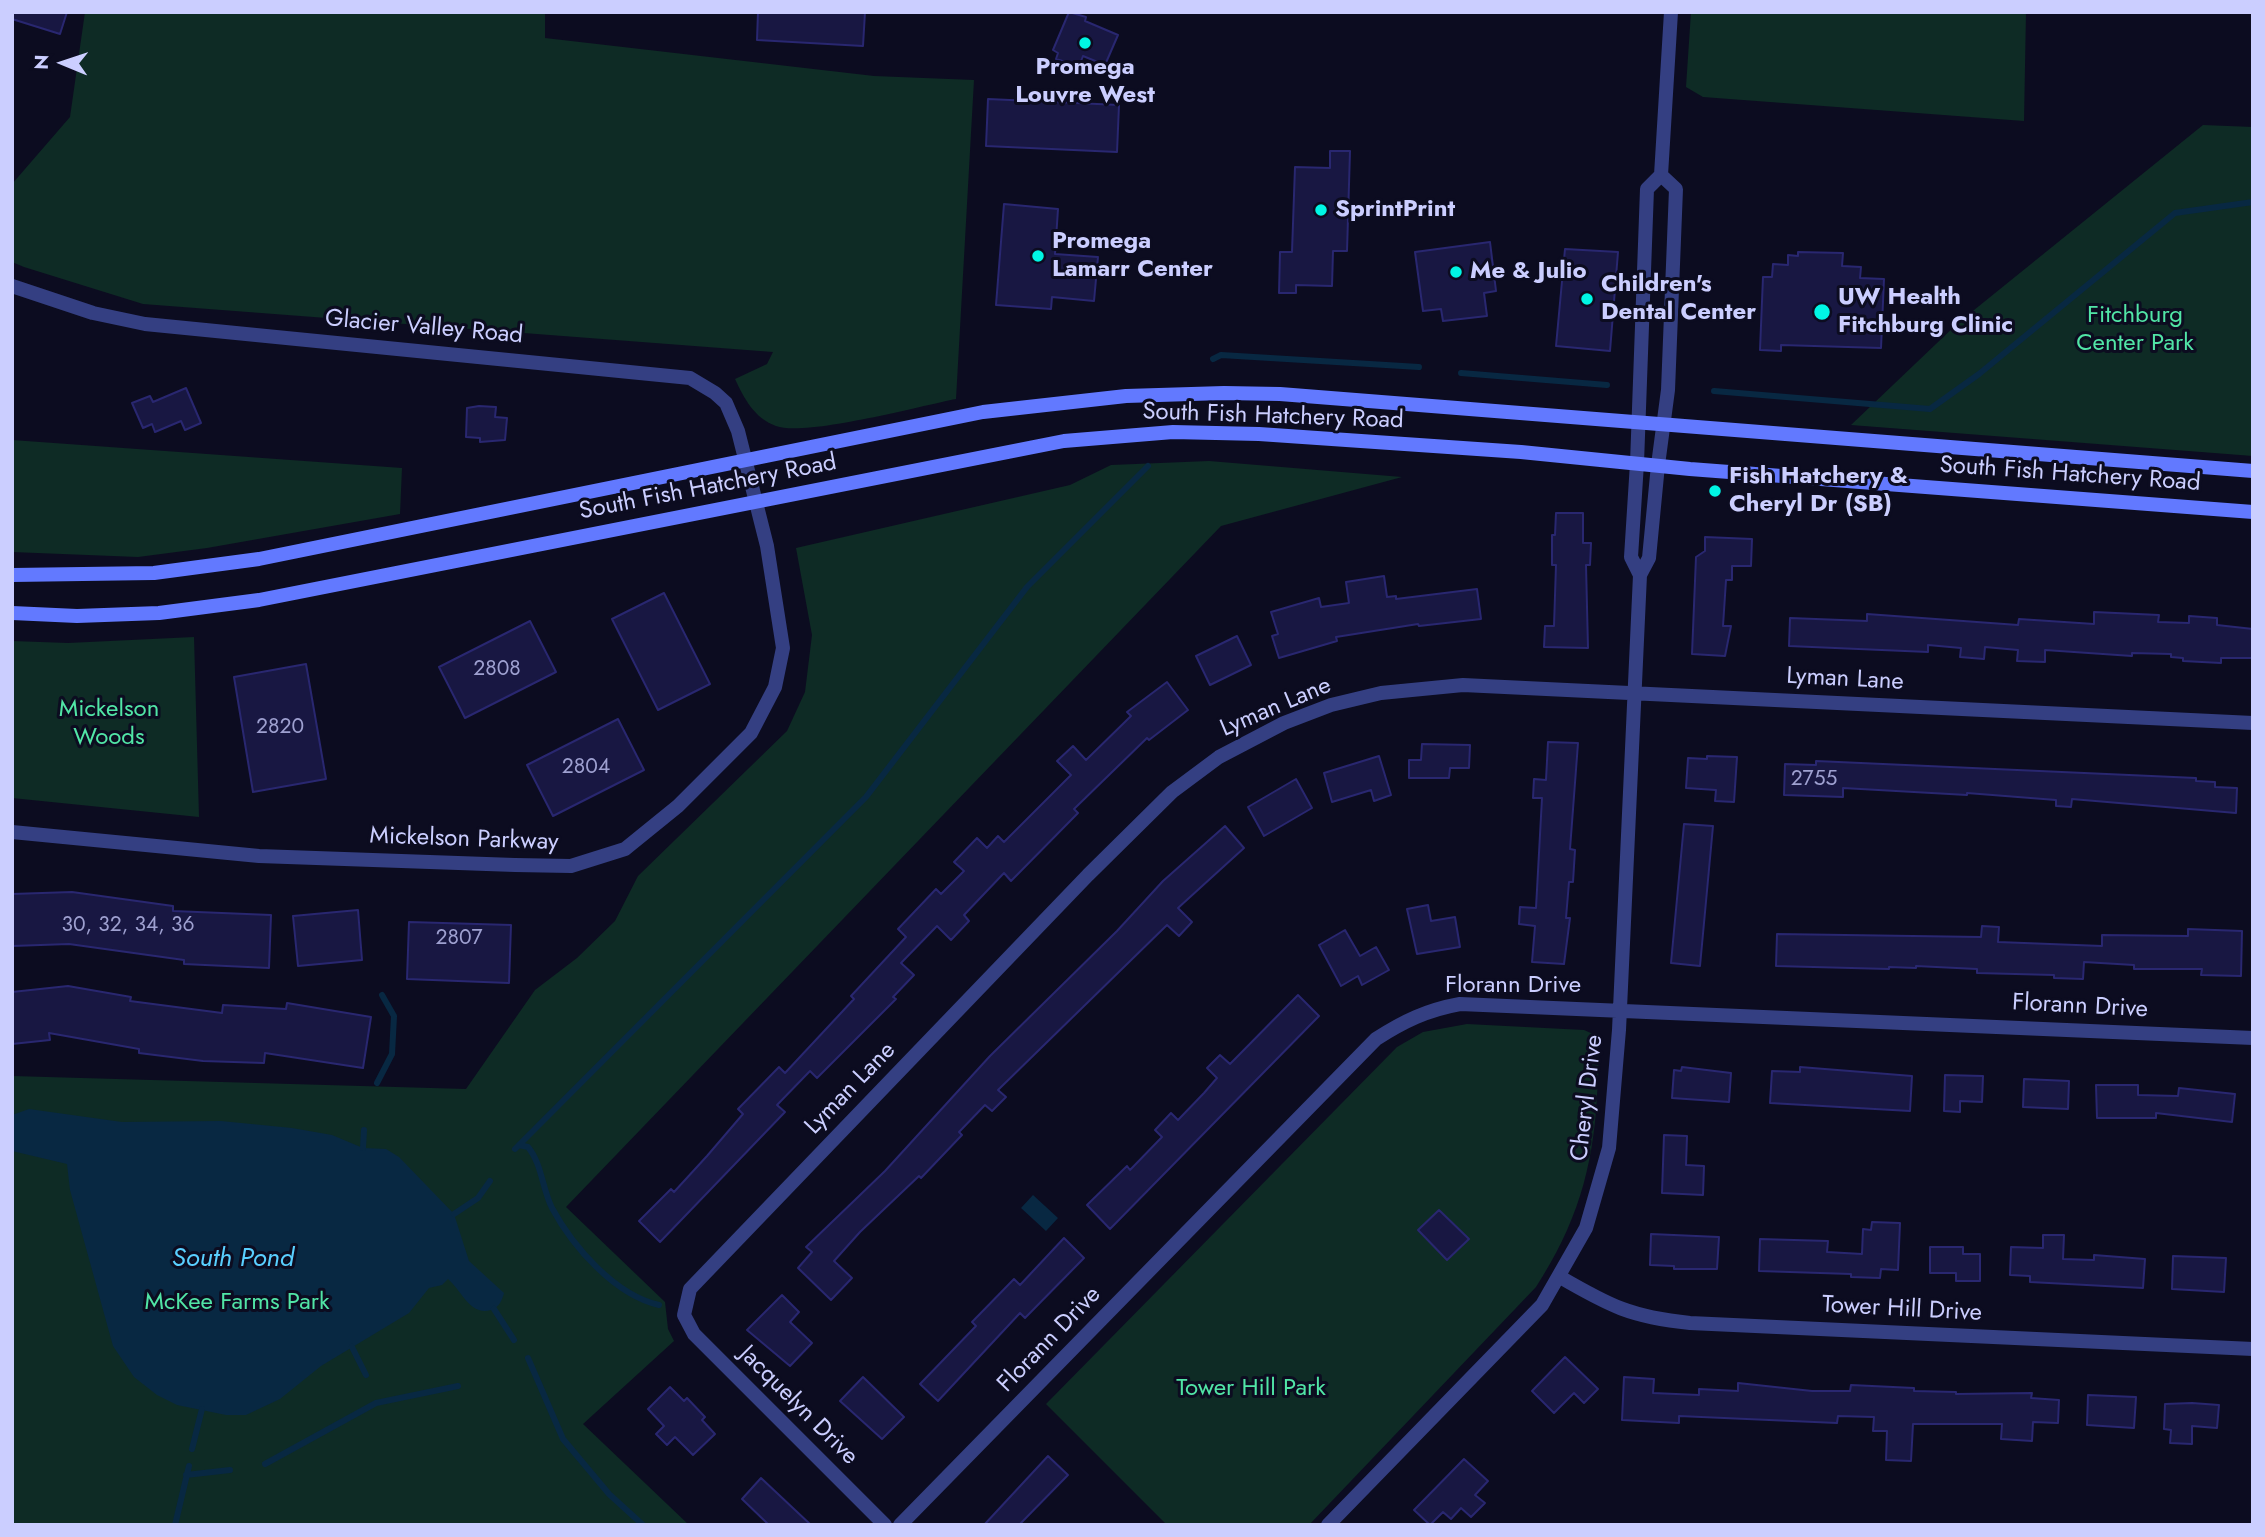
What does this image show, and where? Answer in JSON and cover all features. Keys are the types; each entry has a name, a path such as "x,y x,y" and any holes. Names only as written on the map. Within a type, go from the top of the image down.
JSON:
{"main road":[{"name":"South Fish Hatchery Road","path":"12,575 154,573 259,559 984,412 1050,403 1173,394 1280,394 2253,471"},
{"name":"South Fish Hatchery Road","path":"12,613 77,616 159,613 259,600 1065,441 1173,432 1259,434 1521,452 2253,512"}],"street":[{"path":"1661,175 1671,12"},
{"name":"Cheryl Drive","path":"1333,1523 1542,1305 1586,1228 1609,1148 1620,1009 1640,575 1649,558 1668,390 1676,189 1661,175 1647,189 1640,422 1631,557 1640,575"},
{"name":"Glacier Valley Road","path":"12,286 93,313 145,324 690,378 726,403 746,459 756,500"},
{"name":"Mickelson Parkway","path":"12,832 246,855 514,865 570,866 625,849 678,806 751,733 775,687 783,648 767,546 756,500"},
{"name":"Lyman Lane","path":"684,1315 690,1289 1088,874 1172,792 1219,757 1284,723 1331,705 1381,693 1463,685 2253,723"},
{"name":"Florann Drive","path":"901,1525 1376,1039 1402,1022 1429,1010 1460,1004 1620,1009 2253,1038"},
{"name":"Tower Hill Drive","path":"1560,1276 1614,1308 1652,1319 1690,1323 2253,1349"},
{"name":"Jacquelyn Drive","path":"684,1315 694,1334 885,1525"}],"green space":[{"path":"85,12 545,12 545,38 874,76 974,80 956,399 836,424 791,428 776,426 756,413 735,379 767,364 773,352 143,304 12,262 12,184 70,117"},
{"path":"1691,12 2026,12 2024,121 1703,97 1686,87"},
{"name":"Fitchburg Center Park","path":"2203,125 2253,127 2253,456 1851,425 1958,323"},
{"path":"12,440 402,468 400,514 207,548 138,557 12,552"},
{"name":"McKee Farms Park","path":"1209,461 1402,477 1221,526 566,1207 665,1302 668,1329 674,1341 583,1424 689,1525 12,1525 12,1076 466,1089 535,990 577,958 615,921 638,876 787,731 805,692 812,635 796,548 1070,485 1111,465"},
{"name":"Mickelson Woods","path":"194,637 199,817 12,798 12,641 68,643"},
{"name":"Tower Hill Park","path":"1467,1024 1584,1030 1593,1034 1597,1042 1595,1123 1586,1173 1572,1219 1550,1264 1536,1287 1309,1525 1167,1525 1046,1404 1397,1047 1423,1032"}],"water":[{"name":"South Pond","path":"29,1109 122,1122 221,1121 292,1128 332,1135 363,1148 386,1149 399,1157 454,1214 469,1261 504,1293 502,1299 491,1310 477,1309 448,1279 442,1285 429,1288 409,1313 321,1366 280,1399 246,1415 226,1415 177,1405 157,1395 134,1377 113,1346 70,1190 67,1164 12,1151 12,1115"},
{"path":"1033,1195 1058,1218 1046,1231 1021,1208"}],"building":[{"path":"12,12 67,12 60,34 12,19"},
{"path":"758,12 865,12 863,46 757,40"},
{"name":"Promega Louvre West","path":"1069,12 1086,17 1085,21 1118,35 1105,65 1083,56 1079,66 1056,59 1058,53 1053,50"},
{"path":"988,99 1119,105 1117,152 986,146"},
{"name":"SprintPrint","path":"1330,151 1350,151 1347,251 1333,251 1332,286 1296,285 1296,293 1279,293 1280,252 1292,252 1295,167 1330,168"},
{"name":"Promega Lamarr Center","path":"1004,204 1058,209 1055,254 1098,257 1094,301 1052,297 1051,309 996,305"},
{"name":"Me & Julio","path":"1490,242 1496,291 1484,293 1487,316 1443,321 1441,309 1423,311 1415,252"},
{"name":"Children's Dental Center","path":"1565,249 1618,252 1610,351 1556,346"},
{"name":"UW Health Fitchburg Clinic","path":"1798,252 1843,253 1842,266 1861,267 1860,278 1884,279 1881,348 1781,345 1781,351 1760,350 1763,277 1772,277 1773,264 1788,265 1788,255 1798,256"},
{"path":"186,388 201,423 185,430 181,421 155,432 152,424 143,428 132,403 150,396 153,402"},
{"path":"496,407 495,417 507,418 505,440 480,442 480,438 466,437 467,408"},
{"path":"1556,513 1583,513 1583,543 1591,543 1590,565 1586,565 1588,648 1544,647 1545,626 1554,626 1556,565 1552,565 1552,535 1555,535"},
{"path":"1705,537 1752,539 1751,566 1732,566 1732,580 1726,580 1723,626 1731,626 1725,656 1692,654 1696,557 1705,551"},
{"path":"1384,576 1387,597 1396,596 1396,599 1477,589 1481,619 1418,624 1336,637 1337,641 1279,658 1272,636 1278,634 1271,612 1319,598 1321,607 1349,603 1346,582"},
{"path":"664,593 710,684 658,710 612,619"},
{"path":"2094,612 2159,615 2158,622 2189,623 2189,616 2217,618 2217,625 2253,629 2253,658 2221,658 2221,663 2183,661 2183,658 2171,657 2171,654 2132,653 2132,656 2045,650 2045,662 2017,661 2018,650 1985,647 1984,659 1960,657 1961,648 1928,645 1928,652 1789,646 1790,618 1867,621 1867,614 2018,625 2019,619 2094,624"},
{"path":"530,621 556,672 465,718 439,667"},
{"path":"1237,636 1251,665 1210,685 1196,656"},
{"path":"306,664 326,779 253,792 234,677"},
{"path":"1167,682 1188,710 1149,740 1147,738 1074,809 1078,813 1011,881 1004,873 964,915 969,921 951,940 937,926 901,963 914,975 893,997 896,999 817,1078 810,1071 777,1105 785,1112 660,1242 639,1221 671,1189 674,1192 707,1156 743,1114 738,1109 779,1067 785,1073 854,999 851,996 906,937 898,929 936,889 941,894 964,871 954,862 977,838 987,848 998,836 1004,842 1071,775 1057,761 1073,746 1086,760 1131,716 1127,712"},
{"path":"618,719 644,770 553,816 527,765"},
{"path":"1548,742 1578,743 1570,849 1575,850 1573,882 1569,882 1566,918 1570,918 1564,964 1532,962 1535,926 1519,924 1520,907 1536,908 1542,798 1533,798 1534,779 1546,780"},
{"path":"1422,744 1470,745 1469,768 1450,768 1449,778 1409,778 1409,760 1421,760"},
{"path":"1379,756 1391,795 1374,801 1371,790 1332,802 1324,773"},
{"path":"1707,756 1737,757 1734,802 1715,801 1716,790 1686,788 1688,758 1707,759"},
{"path":"1816,761 2196,778 2196,781 2215,782 2215,787 2237,788 2236,813 2072,799 2071,807 2056,806 2056,800 1843,788 1843,797 1784,795 1785,764 1816,765"},
{"path":"1296,779 1312,808 1264,836 1248,807"},
{"path":"1684,824 1713,826 1700,966 1671,963"},
{"path":"1225,826 1244,848 1178,908 1192,922 1179,936 1167,925 998,1090 1006,1097 992,1111 985,1105 959,1132 962,1135 921,1178 919,1176 860,1232 834,1261 852,1278 831,1300 798,1268 812,1252 806,1247 885,1171 990,1056 1117,931 1163,881"},
{"path":"72,892 173,906 173,911 271,915 269,968 184,964 184,960 69,944 12,946 12,894"},
{"path":"1428,905 1431,921 1455,917 1460,947 1417,954 1407,909"},
{"path":"358,910 362,960 298,966 293,916"},
{"path":"409,922 511,925 509,983 407,979"},
{"path":"1982,926 1999,927 1998,942 2102,946 2102,935 2188,936 2188,929 2242,931 2241,976 2201,975 2202,969 2134,969 2134,965 2084,962 2083,979 2054,978 2054,975 1977,973 1977,969 1916,966 1889,969 1776,966 1777,934 1981,937"},
{"path":"1345,930 1360,956 1376,947 1389,970 1362,985 1358,976 1341,986 1319,945"},
{"path":"68,986 131,997 130,1001 222,1013 223,1005 286,1009 287,1003 371,1017 363,1068 265,1053 264,1063 203,1061 139,1053 139,1049 49,1033 50,1040 12,1044 12,992"},
{"path":"1298,995 1319,1016 1110,1229 1087,1205 1127,1166 1130,1170 1162,1137 1155,1130 1171,1113 1178,1120 1204,1093 1217,1078 1207,1068 1220,1055 1230,1064"},
{"path":"1682,1067 1731,1073 1729,1102 1672,1098 1674,1070 1681,1071"},
{"path":"1800,1067 1912,1076 1910,1111 1770,1103 1772,1071 1800,1072"},
{"path":"1945,1075 1983,1076 1982,1102 1960,1101 1960,1112 1944,1111"},
{"path":"2024,1079 2069,1081 2068,1109 2023,1107"},
{"path":"2096,1085 2138,1085 2138,1095 2178,1096 2179,1088 2235,1094 2232,1122 2156,1113 2156,1118 2097,1118"},
{"path":"1664,1135 1687,1136 1686,1165 1704,1166 1703,1195 1662,1193"},
{"path":"1439,1210 1469,1239 1447,1260 1418,1230"},
{"path":"1872,1222 1900,1223 1898,1270 1881,1269 1880,1278 1851,1277 1851,1274 1759,1271 1760,1239 1828,1241 1827,1252 1862,1254 1863,1229 1871,1230"},
{"path":"1651,1234 1719,1237 1717,1269 1674,1269 1674,1266 1650,1265"},
{"path":"2043,1235 2064,1235 2063,1259 2094,1260 2094,1255 2145,1259 2143,1288 2030,1282 2030,1276 2010,1275 2011,1247 2043,1248"},
{"path":"1064,1238 1084,1258 1025,1318 1020,1313 938,1401 920,1384 976,1326 972,1322 1014,1279 1020,1285"},
{"path":"1930,1247 1963,1247 1963,1254 1980,1254 1980,1281 1956,1281 1956,1273 1930,1273"},
{"path":"2173,1256 2226,1258 2224,1292 2172,1289"},
{"path":"782,1295 799,1312 790,1322 812,1343 790,1366 747,1330"},
{"path":"1565,1357 1598,1389 1584,1403 1574,1393 1554,1413 1532,1391"},
{"path":"863,1377 904,1417 882,1439 840,1401"},
{"path":"1624,1377 1654,1379 1653,1393 1699,1395 1699,1389 1738,1391 1738,1383 1812,1391 1850,1391 1851,1385 1914,1388 1914,1391 1956,1394 2032,1393 2031,1398 2059,1400 2058,1423 2033,1422 2032,1441 2001,1439 2002,1424 1913,1424 1911,1461 1886,1460 1887,1431 1873,1431 1874,1417 1838,1416 1837,1423 1679,1416 1679,1423 1622,1420"},
{"path":"670,1387 684,1401 687,1398 705,1417 702,1420 715,1434 693,1455 675,1437 667,1445 656,1434 664,1426 648,1409"},
{"path":"2088,1395 2136,1397 2134,1428 2087,1425"},
{"path":"2165,1404 2219,1405 2217,1428 2192,1426 2192,1444 2170,1443 2171,1430 2164,1429"},
{"path":"1048,1456 1068,1475 1019,1525 984,1525"},
{"path":"1464,1459 1488,1481 1475,1495 1485,1503 1471,1517 1461,1508 1451,1519 1443,1512 1430,1525 1414,1510"},
{"path":"761,1478 811,1525 769,1525 742,1499"}],"waterway":[{"path":"1714,391 1930,409 1979,374 2175,213 2253,202"},
{"path":"1213,359 1221,355 1419,367"},
{"path":"1461,373 1607,385"},
{"path":"515,1149 866,797 1027,587 1148,466"},
{"path":"377,1083 392,1054 394,1016 382,995"},
{"path":"363,1148 364,1130"},
{"path":"519,1145 528,1147 533,1154 552,1208 583,1253 611,1280 627,1291 659,1305"},
{"path":"454,1214 478,1198 490,1181"},
{"path":"494,1309 514,1340"},
{"path":"352,1347 366,1375"},
{"path":"528,1358 563,1439 609,1494 643,1525"},
{"path":"265,1464 376,1403 458,1386"},
{"path":"192,1449 202,1409"},
{"path":"175,1525 189,1466"},
{"path":"186,1475 230,1470"}],"place":[{"name":"Promega Louvre West","path":"1085,43"},
{"name":"SprintPrint","path":"1321,210"},
{"name":"Promega Lamarr Center","path":"1038,256"},
{"name":"Me & Julio","path":"1456,272"},
{"name":"Children's Dental Center","path":"1587,299"},
{"name":"UW Health Fitchburg Clinic","path":"1822,312"},
{"name":"Fish Hatchery & Cheryl Dr (SB)","path":"1715,491"}]}
